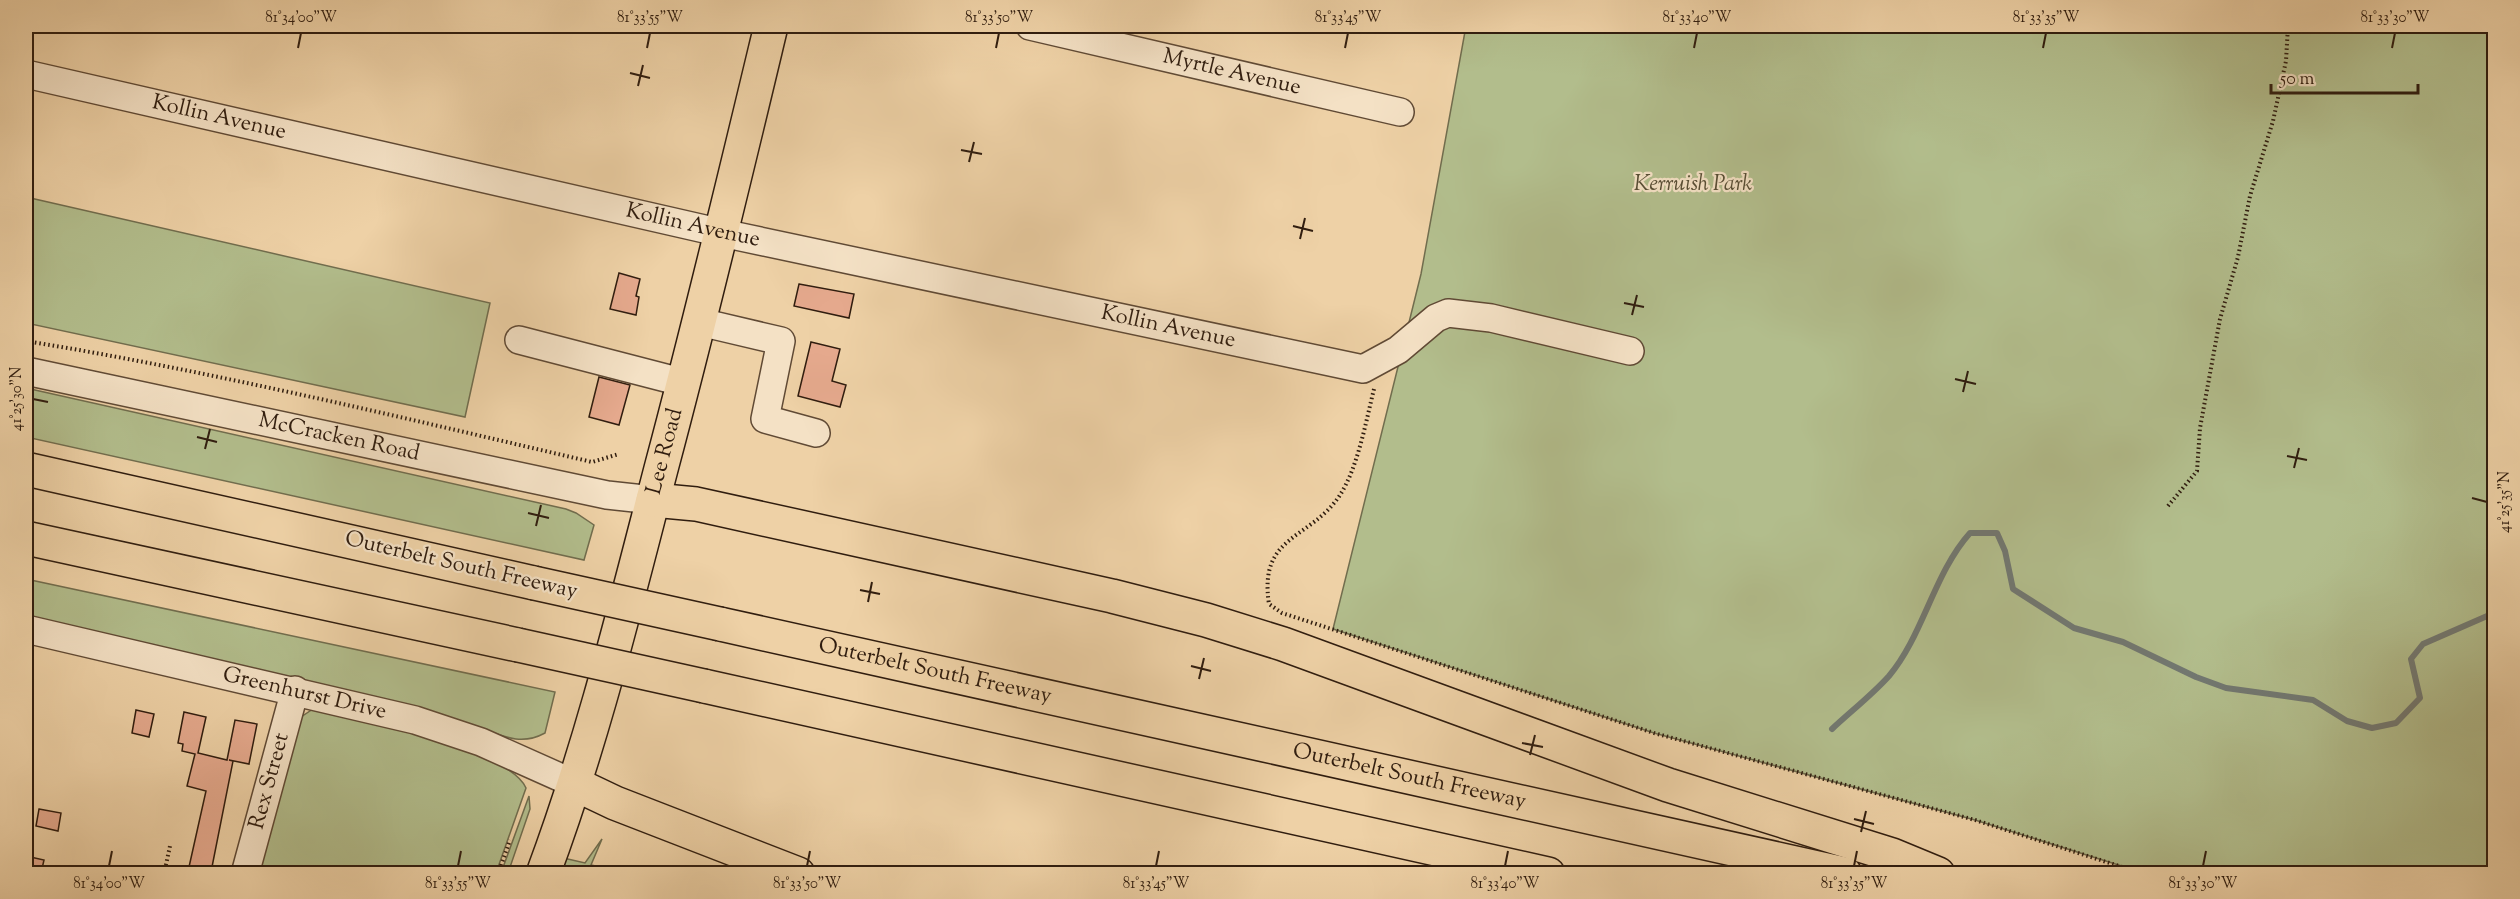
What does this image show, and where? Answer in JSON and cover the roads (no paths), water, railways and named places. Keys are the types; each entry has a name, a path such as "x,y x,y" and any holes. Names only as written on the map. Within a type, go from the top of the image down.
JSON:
{"main road":[{"name":"Lee Road","path":"546,864 575,784 606,686 685,383 771,26"},
{"name":"Outerbelt South Freeway","path":"26,469 1845,873"},
{"path":"653,500 696,504 1081,589 1206,620 1293,647 1657,781 1892,855 1938,873"},
{"path":"26,537 1548,873"},
{"path":"575,784 625,807 798,873"}],"street":[{"name":"Myrtle Avenue","path":"1030,26 1400,112"},
{"name":"Kollin Avenue","path":"26,74 722,233 1372,364 1398,350 1436,318 1448,313 1491,318 1630,351"},
{"path":"700,322 781,341 765,419 816,433"},
{"path":"519,340 685,383"},
{"name":"McCracken Road","path":"26,370 607,495 653,500"},
{"name":"Greenhurst Drive","path":"26,629 295,690 446,730 512,755 575,784"},
{"name":"Rex Street","path":"245,873 295,690"}],"waterway":[{"path":"1832,729 1868,697 1901,660 1947,567 1970,533 1997,533 2005,551 2013,589 2074,628 2123,642 2196,677 2226,688 2313,700 2347,721 2372,728 2396,723 2420,698 2411,659 2423,644 2494,613"}],"park label":[{"name":"Kerruish Park","path":"1693,185"}]}
